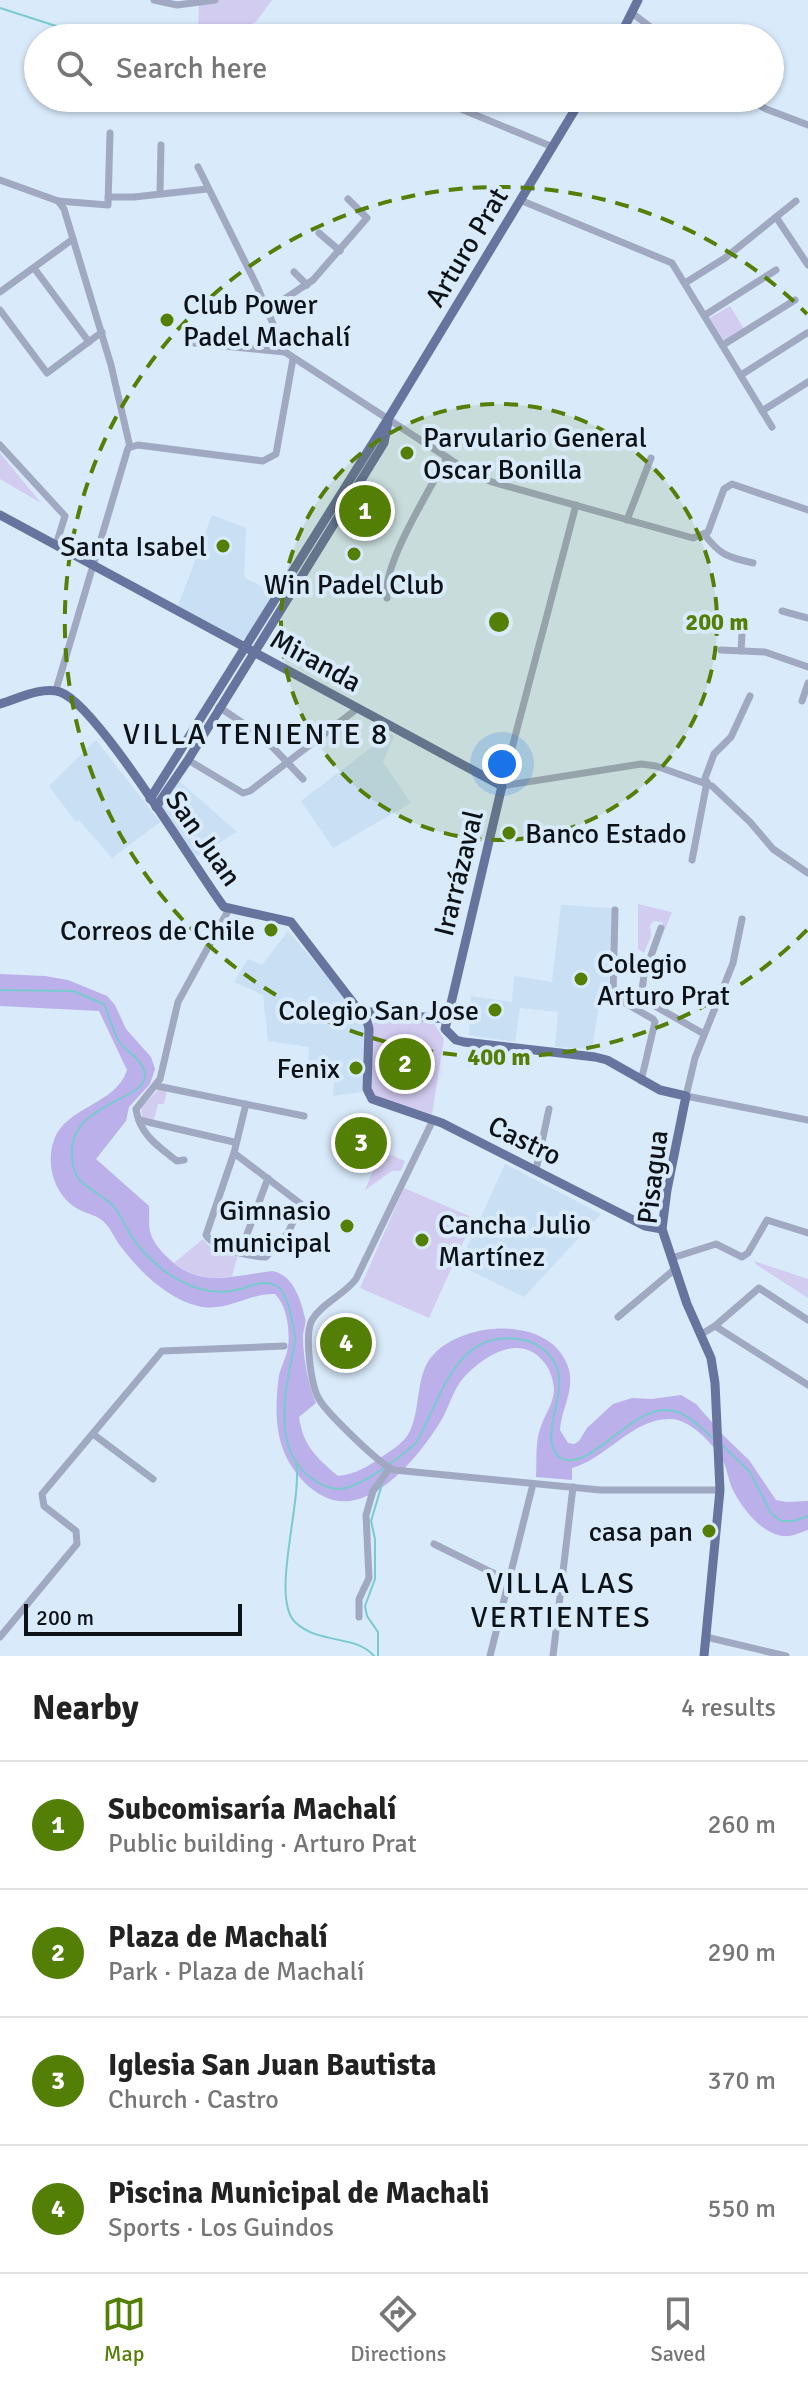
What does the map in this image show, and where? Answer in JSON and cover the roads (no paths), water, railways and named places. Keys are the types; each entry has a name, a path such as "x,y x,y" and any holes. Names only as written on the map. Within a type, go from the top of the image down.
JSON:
{"main road":[{"path":"626,24 638,0"},
{"name":"Arturo Prat","path":"153,803 250,649 572,112"},
{"name":"Miranda","path":"0,515 502,786"},
{"name":"Arturo Prat","path":"153,803 188,760 250,649"},
{"path":"0,704 56,690"},
{"name":"San Juan","path":"56,690 85,712 136,776 221,902 229,909"},
{"name":"Irarrázaval","path":"445,1019 502,786"},
{"path":"229,909 291,922 361,1011 445,1019 445,1029 456,1040 607,1060 660,1090 686,1096"},
{"name":"Castro","path":"361,1011 369,1029 367,1094 372,1099 433,1120 645,1226 662,1229"},
{"name":"Pisagua","path":"686,1096 662,1229 714,1369 720,1490 704,1656"}],"street":[{"path":"154,0 177,5 215,0"},
{"path":"632,13 647,24"},
{"path":"468,112 553,147"},
{"path":"774,112 808,125"},
{"path":"0,180 58,201 108,205 110,133"},
{"path":"160,193 161,145"},
{"path":"198,167 268,310 285,352 483,479 693,538 708,532 724,489 732,484 808,510"},
{"path":"108,197 207,189"},
{"path":"268,310 307,285 367,218 348,199"},
{"path":"520,200 672,263 772,427"},
{"path":"58,201 64,209 102,332 130,447"},
{"path":"685,283 725,258 796,201"},
{"path":"776,217 808,265"},
{"path":"319,233 340,251"},
{"path":"0,292 73,239"},
{"path":"34,268 89,342"},
{"path":"705,315 776,270"},
{"path":"294,272 307,285"},
{"path":"723,345 795,300"},
{"path":"0,310 47,373 102,332"},
{"path":"741,375 807,333"},
{"path":"194,343 285,352"},
{"path":"56,690 125,453 130,447 138,445 263,461 271,458 276,454 293,359"},
{"path":"762,411 808,382"},
{"path":"0,445 65,516 56,545"},
{"path":"387,598 385,587 391,565 447,457"},
{"path":"627,520 651,458"},
{"name":"Irarrázaval","path":"502,786 576,505"},
{"path":"704,534 720,553 753,563"},
{"path":"782,611 808,618"},
{"path":"741,651 743,618"},
{"path":"721,650 765,652 808,667"},
{"path":"802,701 808,683"},
{"path":"692,860 705,782 714,754 731,737 750,696"},
{"path":"219,707 262,736 303,779"},
{"path":"188,760 243,793 256,789 358,708"},
{"path":"502,786 641,764 656,766 705,782 720,791 773,849 808,873"},
{"path":"184,1160 177,1161 151,1140 136,1109 157,1086 178,1002 229,909"},
{"path":"615,910 613,996 655,1022 641,1081"},
{"name":"Pisagua","path":"686,1096 693,1061 730,971 742,919"},
{"path":"661,928 644,975 641,998 704,1034"},
{"path":"157,1086 304,1116"},
{"path":"686,1096 808,1120"},
{"path":"234,1153 300,1201 300,1211 288,1233 263,1258 240,1253 208,1240 206,1231 234,1153 234,1142 246,1104"},
{"path":"536,1170 549,1109"},
{"path":"139,1120 234,1142"},
{"path":"433,1120 356,1279 312,1319 308,1334 318,1398 386,1467 573,1487 632,1491 720,1490"},
{"path":"240,1253 268,1178"},
{"path":"672,1258 716,1244 742,1257 748,1253 767,1220 808,1233"},
{"path":"618,1317 675,1269"},
{"path":"700,1335 759,1288 808,1320"},
{"path":"715,1326 808,1385"},
{"path":"0,1637 77,1544 76,1531 44,1506 42,1494 162,1351 284,1346"},
{"path":"93,1434 153,1479"},
{"path":"359,1617 359,1599 369,1578 366,1515 373,1491 386,1467"},
{"path":"490,1656 533,1484"},
{"path":"553,1656 573,1487"},
{"path":"434,1544 507,1580"},
{"path":"706,1637 786,1656"}],"waterway":[{"path":"0,8 50,24"},
{"path":"0,990 73,991 104,1004 118,1039 139,1062 145,1076 141,1085 87,1119 77,1132 72,1150 75,1172 82,1182 115,1208 146,1254 180,1281 208,1291 222,1292 267,1283 281,1290 289,1307 295,1336 285,1401 285,1430 300,1468 317,1482 335,1489 348,1487 369,1478 400,1456 416,1443 443,1387 466,1355 482,1344 501,1339 535,1344 556,1365 559,1389 551,1434 556,1454 561,1458 580,1458 635,1421 665,1410 685,1415 714,1439"},
{"path":"722,1445 750,1472 771,1513 781,1521 808,1516"},
{"path":"296,1462 297,1479 286,1571 288,1610 295,1622 305,1629 357,1645 374,1656"},
{"path":"378,1656 378,1632 367,1616 365,1606 375,1579 375,1539 371,1521 383,1481"}],"place":[{"name":"Club Power Padel Machalí","path":"167,320"},
{"name":"Parvulario General Oscar Bonilla","path":"407,453"},
{"name":"Subcomisaría Machalí","path":"365,511"},
{"name":"Santa Isabel","path":"223,546"},
{"name":"Win Padel Club","path":"354,554"},
{"name":"Banco Estado","path":"509,833"},
{"name":"Correos de Chile","path":"271,930"},
{"name":"Colegio Arturo Prat","path":"581,979"},
{"name":"Colegio San Jose","path":"495,1010"},
{"name":"Plaza de Machalí","path":"405,1064"},
{"name":"Fenix","path":"356,1068"},
{"name":"Iglesia San Juan Bautista","path":"361,1143"},
{"name":"Gimnasio municipal","path":"347,1226"},
{"name":"Cancha Julio Martínez","path":"422,1240"},
{"name":"Piscina Municipal de Machali","path":"346,1343"},
{"name":"casa pan","path":"709,1531"}],"district":[{"name":"VILLA TENIENTE 8","path":"256,734"},
{"name":"VILLA LAS VERTIENTES","path":"561,1600"}]}
